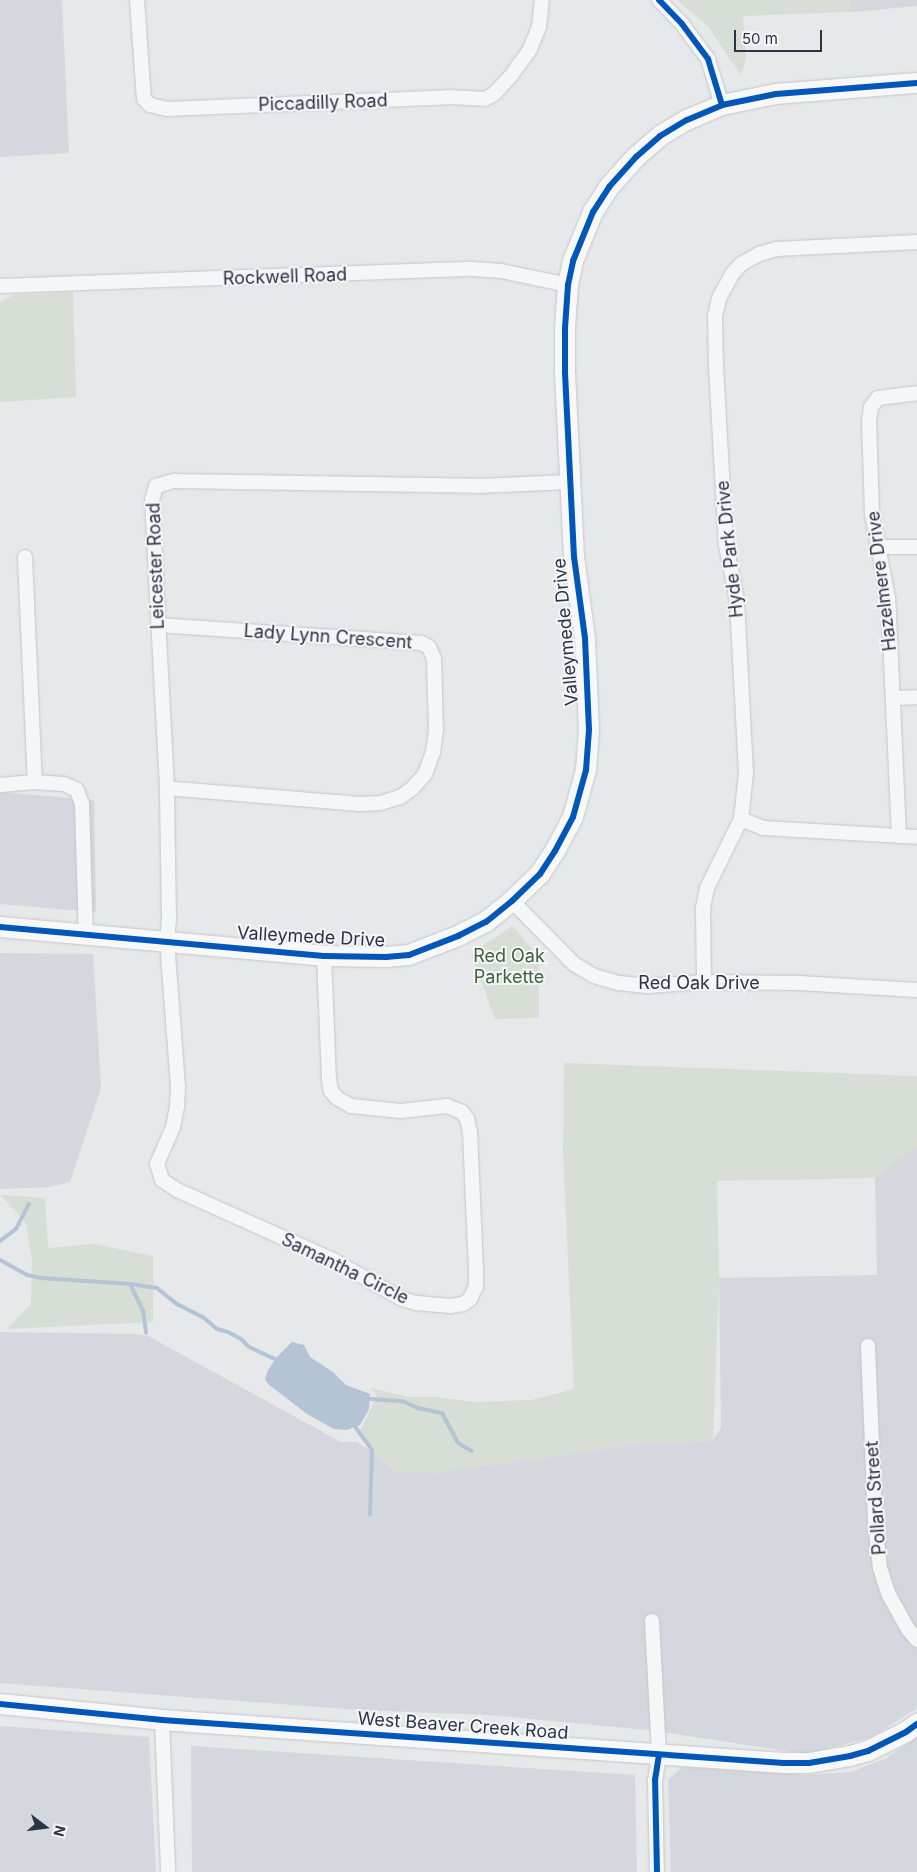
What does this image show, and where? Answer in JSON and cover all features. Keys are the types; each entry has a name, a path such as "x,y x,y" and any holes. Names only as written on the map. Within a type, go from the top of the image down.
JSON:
{"street":[{"name":"Piccadilly Road","path":"137,0 144,99 150,105 163,109 449,97 485,99 494,94 510,77 530,49 538,27 542,0"},
{"path":"659,0 682,24 708,59 722,105"},
{"name":"Valleymede Drive","path":"0,927 324,956 386,957 409,955 433,947 486,922 512,901 540,874 556,851 573,817 586,770 589,730 585,638 575,580 565,371 568,285 573,261 593,212 609,187 636,157 660,136 686,120 722,105 776,94 917,83"},
{"name":"Hyde Park Drive","path":"704,982 703,908 707,888 741,820 746,773 737,600 726,545 716,366 716,316 719,298 734,272 742,264 759,254 777,249 917,242"},
{"name":"Rockwell Road","path":"0,286 472,269 501,271 568,285"},
{"name":"Hazelmere Drive","path":"899,836 888,598 872,514 869,421 871,407 878,398 917,393"},
{"name":"Leicester Road","path":"167,941 169,920 167,788 152,500 156,486 163,483 191,480 477,486 570,482"},
{"path":"878,548 917,546"},
{"path":"25,558 34,782"},
{"name":"Lady Lynn Crescent","path":"158,625 421,643 429,647 434,659 436,729 433,752 425,774 413,788 400,797 360,804 167,788"},
{"path":"893,698 917,697"},
{"path":"0,785 34,782 64,784 77,790 82,804 86,935"},
{"path":"741,820 763,828 917,837"},
{"name":"Red Oak Drive","path":"512,901 574,964 594,976 620,983 648,986 704,982 798,983 917,990"},
{"name":"Samantha Circle","path":"167,941 178,1107 173,1127 157,1164 162,1180 177,1190 335,1261 402,1299 416,1303 451,1306 463,1304 470,1299 476,1286 470,1132 467,1119 462,1112 447,1106 401,1111 351,1106 337,1098 332,1091 329,1079 324,956"},
{"name":"Pollard Street","path":"868,1346 875,1523 880,1568 889,1595 908,1629 917,1640"},
{"path":"652,1621 658,1756 655,1780 657,1872"},
{"name":"West Beaver Creek Road","path":"0,1704 162,1720 746,1762 809,1763 850,1756 868,1750 906,1732 917,1724"},
{"path":"162,1720 168,1872"}],"shaded area":[{"path":"0,0 62,0 69,153 0,157"},
{"path":"851,0 917,0 917,6 851,12"},
{"path":"0,792 94,800 96,912 0,904"},
{"path":"0,953 93,954 101,1088 70,1182 50,1187 0,1189"},
{"path":"914,1146 917,1146 917,1708 872,1737 806,1754 648,1730 490,1715 360,1710 0,1683 0,1332 134,1334 148,1336 341,1442 357,1442 398,1473 433,1473 631,1445 712,1441 721,1428 719,1278 877,1275 875,1178"},
{"path":"0,1726 149,1737 156,1872 0,1872"},
{"path":"917,1737 917,1872 671,1872 668,1780 682,1767 807,1775 851,1772 885,1759"},
{"path":"191,1746 635,1775 637,1872 192,1872"}],"green space":[{"path":"677,0 851,0 851,12 743,16 746,58 741,76 708,26"},
{"path":"73,292 76,397 0,402 0,303 13,295"},
{"name":"Red Oak Parkette","path":"513,926 539,958 539,1018 495,1019 471,953"},
{"path":"564,1063 917,1076 917,1146 875,1178 717,1181 719,1278 713,1441 631,1445 433,1473 398,1473 371,1451 359,1434 377,1395 371,1388 409,1397 436,1397 474,1402 531,1400 574,1389 563,1152"},
{"path":"0,1195 45,1198 48,1248 94,1244 153,1256 153,1322 7,1329 31,1304 32,1259 26,1223"}],"water":[{"path":"292,1342 304,1345 310,1357 333,1372 346,1385 370,1394 369,1409 360,1425 347,1430 334,1429 307,1414 268,1384 265,1379 268,1370 276,1358"}],"waterway":[{"path":"0,1241 16,1229 29,1204"},
{"path":"0,1260 27,1275 41,1278 131,1284 157,1288 177,1304 203,1317 217,1329 228,1332 241,1339 249,1347 275,1359"},
{"path":"130,1284 143,1311 146,1333"},
{"path":"371,1399 402,1401 418,1408 442,1413 458,1443 472,1451"},
{"path":"356,1428 372,1450 370,1514"}],"cycle path":[{"path":"659,0 682,24 708,59 722,105"},
{"path":"0,927 324,956 386,957 409,955 458,936 486,922 512,901 540,874 555,851 573,817 586,770 589,730 585,638 574,557 565,371 565,328 568,285 573,261 593,212 609,187 636,157 660,136 687,120 722,105 776,94 917,83"},
{"path":"0,1704 162,1720 784,1763 809,1763 868,1751 906,1732 917,1724"},
{"path":"657,1872 655,1780 659,1756"}]}
